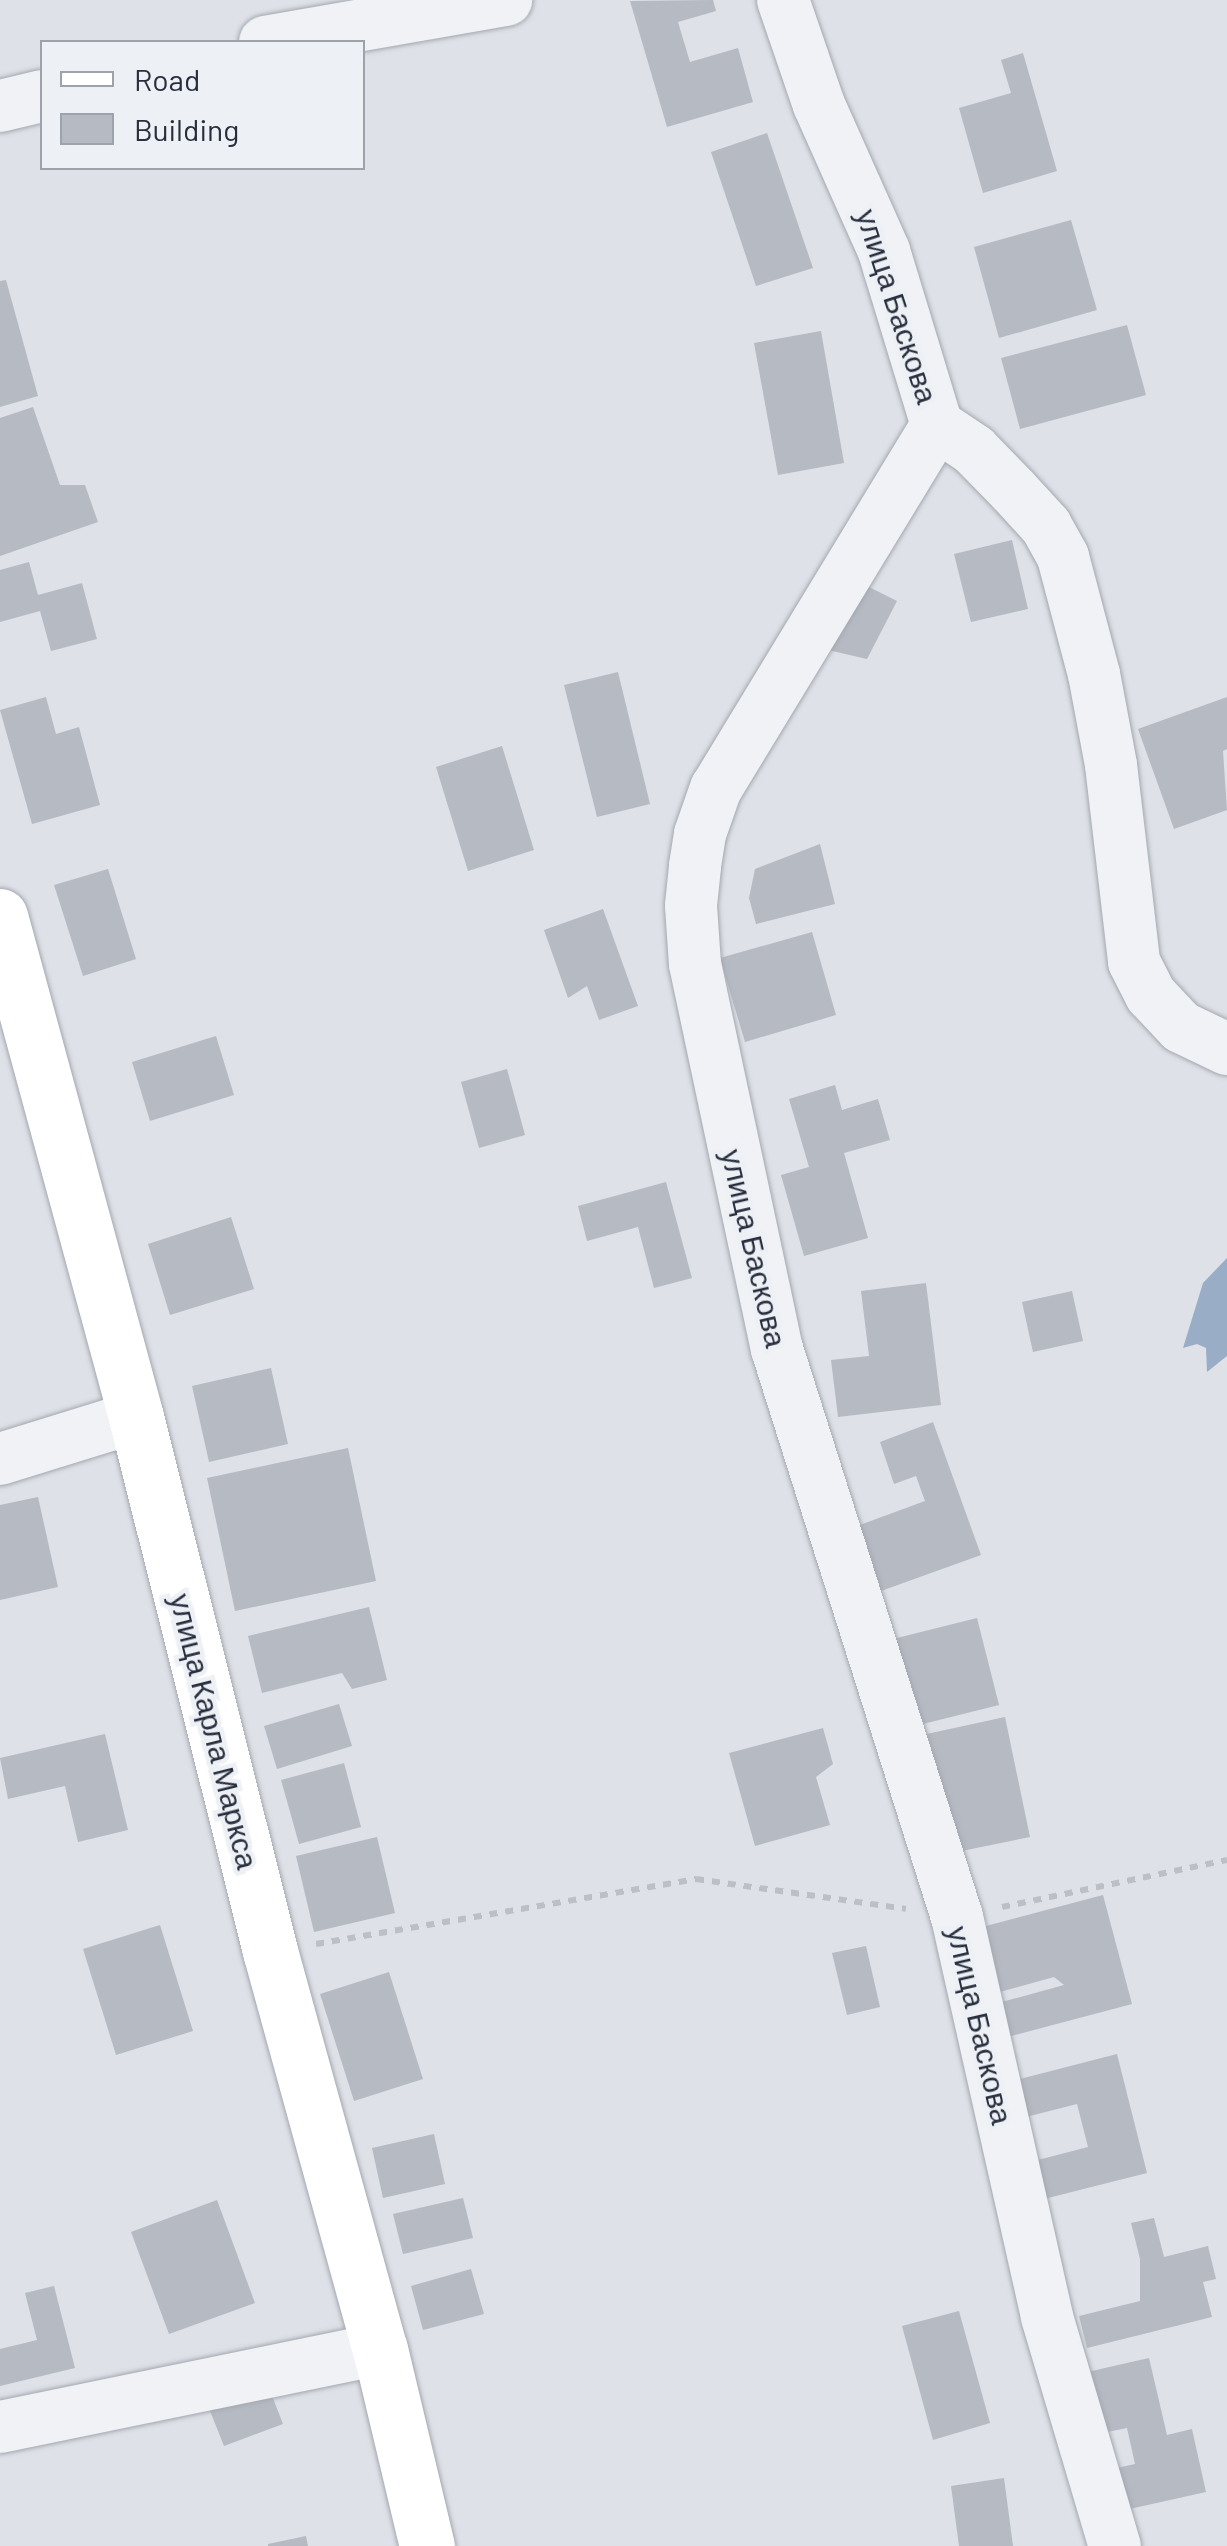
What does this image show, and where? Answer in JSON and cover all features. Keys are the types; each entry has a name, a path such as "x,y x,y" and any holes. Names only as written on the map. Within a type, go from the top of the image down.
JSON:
{"street":[{"path":"276,40 506,0"},
{"name":"улица Баскова","path":"783,0 819,105 884,251 937,425 716,788 700,834 691,906 703,1014 777,1349 958,1917 1047,2316 1116,2546"},
{"path":"0,106 40,96"},
{"path":"937,425 987,463 1046,526 1063,557 1094,674 1110,764 1134,962 1152,994 1181,1027 1227,1050"},
{"name":"улица Карла Маркса","path":"0,916 136,1417 270,1951 380,2349 427,2546"},
{"path":"0,1459 136,1417"},
{"path":"0,2428 380,2349"}],"path":[{"path":"270,1951 454,1924 696,1879 958,1917 1227,1860"}],"water":[{"path":"1227,1258 1227,1356 1207,1372 1206,1348 1197,1344 1183,1348 1203,1283"}],"building":[{"path":"713,0 716,11 678,22 690,62 738,48 753,102 667,127 630,1"},
{"path":"1023,53 1057,171 983,193 959,108 1011,93 1001,60"},
{"path":"767,133 813,268 756,286 711,152"},
{"path":"1071,220 1097,310 999,338 974,247"},
{"path":"6,280 38,396 0,407 0,281"},
{"path":"1127,325 1146,395 1020,429 1001,358"},
{"path":"821,331 844,463 778,475 754,343"},
{"path":"33,407 60,485 85,485 98,522 0,556 0,418"},
{"path":"1012,540 1028,609 971,622 954,554"},
{"path":"29,562 38,595 82,583 97,639 51,651 40,611 0,622 0,570"},
{"path":"863,584 897,601 867,659 828,650"},
{"path":"618,672 650,804 597,817 564,685"},
{"path":"46,697 56,734 79,727 100,805 32,824 0,710"},
{"path":"1227,697 1227,749 1223,751 1227,810 1174,829 1138,729"},
{"path":"502,746 534,850 468,871 436,767"},
{"path":"820,844 835,904 756,924 749,898 755,869"},
{"path":"108,869 136,959 83,976 54,885"},
{"path":"603,909 638,1006 599,1020 587,986 568,998 544,930"},
{"path":"812,932 836,1015 745,1042 720,958"},
{"path":"216,1036 234,1095 150,1121 132,1062"},
{"path":"507,1069 525,1135 479,1148 461,1082"},
{"path":"835,1085 842,1110 878,1099 890,1140 844,1153 868,1238 804,1256 781,1175 809,1167 789,1099"},
{"path":"666,1182 692,1278 654,1288 638,1227 587,1241 578,1206"},
{"path":"231,1217 254,1289 170,1315 148,1244"},
{"path":"926,1283 941,1405 838,1417 831,1360 869,1356 861,1291"},
{"path":"1072,1291 1083,1341 1033,1352 1022,1302"},
{"path":"271,1368 288,1444 209,1462 192,1386"},
{"path":"933,1422 981,1555 881,1591 857,1526 925,1501 916,1476 894,1484 880,1442"},
{"path":"348,1448 376,1581 235,1611 207,1478"},
{"path":"38,1497 58,1587 0,1600 0,1505"},
{"path":"369,1607 387,1680 352,1689 342,1673 262,1693 248,1636"},
{"path":"977,1618 999,1705 915,1726 893,1639"},
{"path":"339,1704 352,1746 277,1769 264,1726"},
{"path":"1005,1717 1030,1837 947,1854 922,1735"},
{"path":"823,1728 833,1764 816,1777 830,1825 755,1846 729,1753"},
{"path":"105,1734 128,1830 78,1842 65,1786 8,1799 0,1758"},
{"path":"344,1763 361,1827 299,1844 281,1780"},
{"path":"377,1837 395,1913 314,1932 296,1856"},
{"path":"1103,1895 1132,2004 1000,2039 991,2005 1064,1985 1054,1977 985,1996 967,1931"},
{"path":"160,1925 193,2031 116,2055 83,1949"},
{"path":"866,1946 880,2007 847,2015 832,1953"},
{"path":"389,1972 423,2079 354,2101 320,1994"},
{"path":"1117,2054 1147,2173 1040,2200 1030,2162 1088,2147 1077,2104 1022,2118 1012,2081"},
{"path":"434,2134 445,2184 383,2198 372,2148"},
{"path":"463,2198 473,2238 403,2254 393,2214"},
{"path":"217,2200 255,2303 169,2334 131,2232"},
{"path":"1154,2218 1164,2257 1208,2246 1216,2279 1203,2282 1212,2317 1087,2348 1079,2316 1140,2301 1140,2259 1131,2223"},
{"path":"471,2269 484,2314 423,2330 411,2286"},
{"path":"54,2286 75,2368 0,2386 0,2349 37,2340 25,2293"},
{"path":"959,2311 990,2423 933,2440 902,2326"},
{"path":"1149,2358 1167,2435 1192,2429 1206,2492 1107,2514 1098,2472 1135,2464 1127,2428 1097,2434 1083,2373"},
{"path":"267,2383 283,2424 224,2446 208,2406"},
{"path":"1004,2478 1013,2546 959,2546 951,2486"},
{"path":"306,2536 308,2546 268,2546 268,2544"}]}
